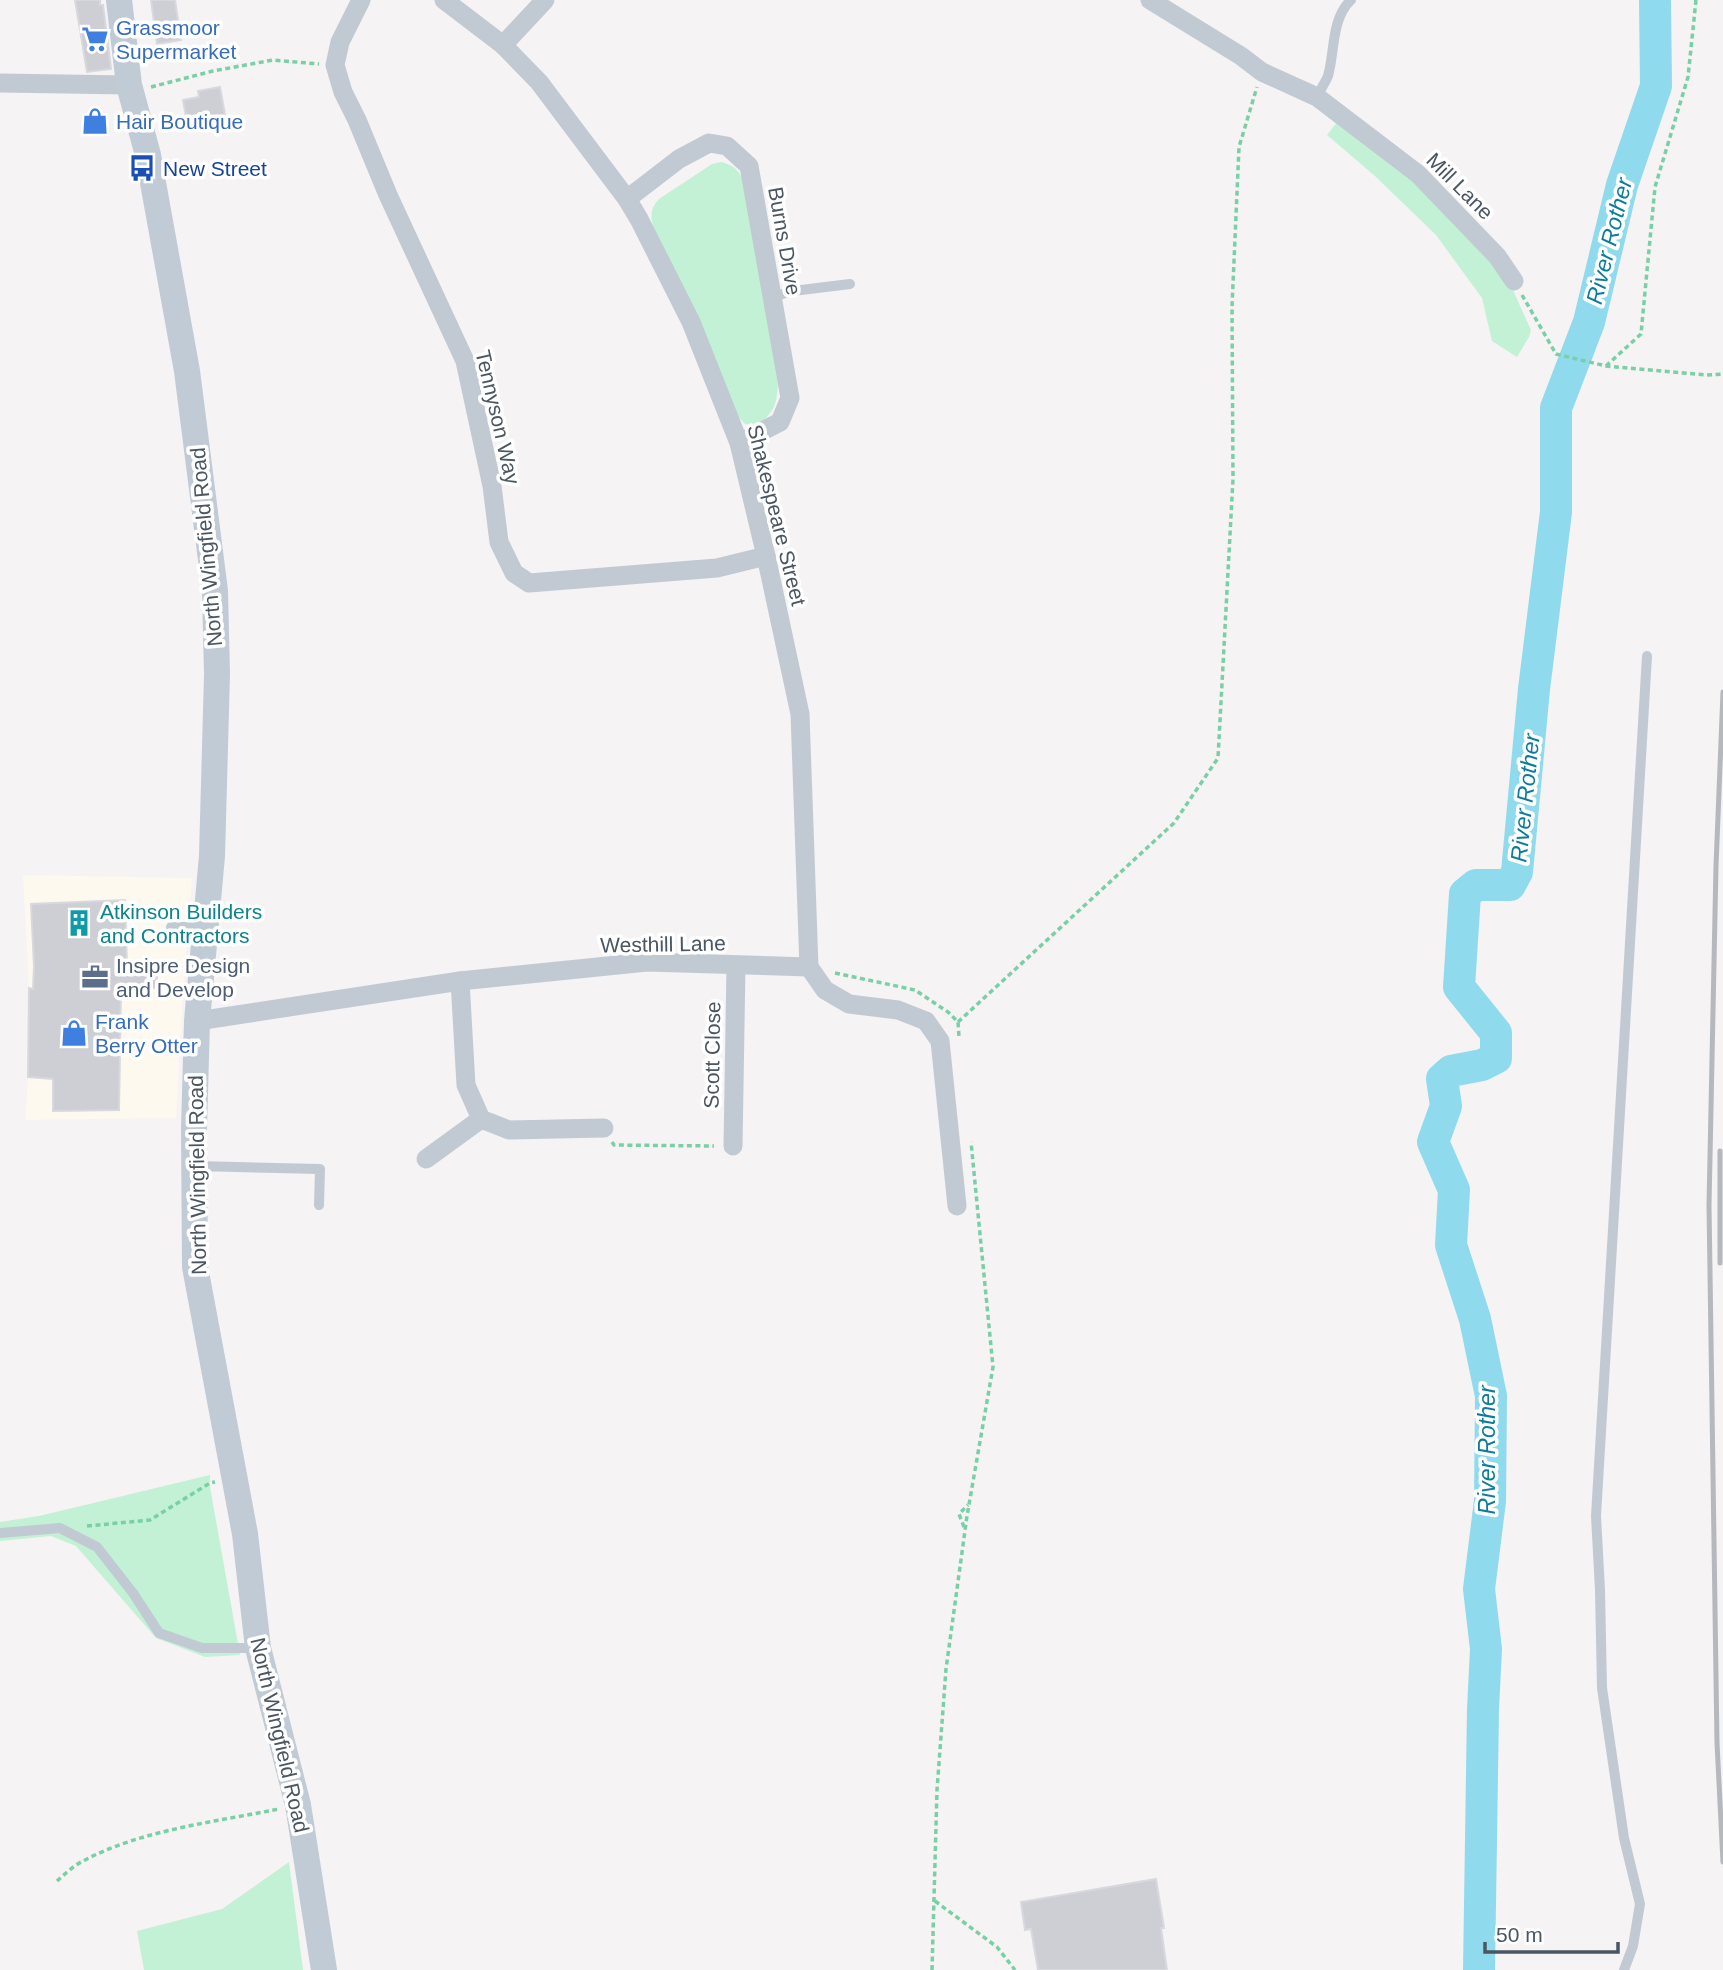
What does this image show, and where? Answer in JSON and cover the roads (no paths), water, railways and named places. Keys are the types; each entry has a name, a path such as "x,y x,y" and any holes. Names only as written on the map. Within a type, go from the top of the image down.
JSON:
{"main road":[{"name":"North Wingfield Road","path":"119,0 130,88 148,155 187,371 215,591 217,674 213,844 192,1063 195,1267 245,1534 258,1648 298,1805 324,1970"}],"street":[{"name":"Tennyson Way","path":"362,0 340,43 335,65 388,195 466,361 492,486 499,541 514,573 529,583 717,568 766,556"},
{"name":"Shakespeare Street","path":"444,0 503,45 539,82 627,199 691,322 739,443 800,714 809,967"},
{"path":"503,45 545,0"},
{"name":"Mill Lane","path":"1150,0 1241,56 1262,72 1317,97 1418,174 1497,256 1514,281"},
{"path":"0,83 130,88"},
{"name":"Burns Drive","path":"627,199 679,159 709,143 727,146 749,166 790,398 780,422 739,443"},
{"name":"Westhill Lane","path":"197,1021 460,981 647,962 809,967"},
{"name":"Scott Close","path":"733,1146 736,965"},
{"path":"809,967 825,990 849,1004 898,1010 926,1021 940,1041 957,1206"},
{"path":"460,981 466,1085 481,1119 509,1130 604,1128"},
{"path":"426,1158 481,1119"}],"lane":[{"path":"1317,97 1327,78 1336,28 1344,7 1351,0"},
{"path":"772,297 793,291 850,284"},
{"path":"1624,1970 1633,1945 1640,1904 1624,1838 1602,1688 1596,1516 1647,656"},
{"path":"171,927 206,927"},
{"path":"194,1166 320,1169 319,1205"},
{"path":"0,1533 60,1528 97,1547 133,1593 159,1633 202,1648 258,1648"}],"waterway":[{"name":"River Rother","path":"1479,1970 1486,1649 1479,1589 1490,1501 1491,1396 1475,1319 1451,1245 1454,1190 1433,1142 1446,1106 1442,1079 1451,1071 1482,1065 1496,1058 1496,1033 1459,987 1465,894 1476,885 1510,885 1517,872 1534,689 1556,512 1556,408 1589,322 1622,185 1656,86 1655,0"}],"railway":[{"path":"1723,692 1716,866 1709,1205 1717,1743 1723,1862"},
{"path":"1720,1151 1720,1263"}],"place":[{"name":"Grassmoor Supermarket","path":"95,39"},
{"name":"Hair Boutique","path":"95,121"},
{"name":"New Street","path":"142,168"},
{"name":"Atkinson Builders and Contractors","path":"79,923"},
{"name":"Insipre Design and Develop","path":"95,977"},
{"name":"Frank Berry Otter","path":"74,1033"}]}
